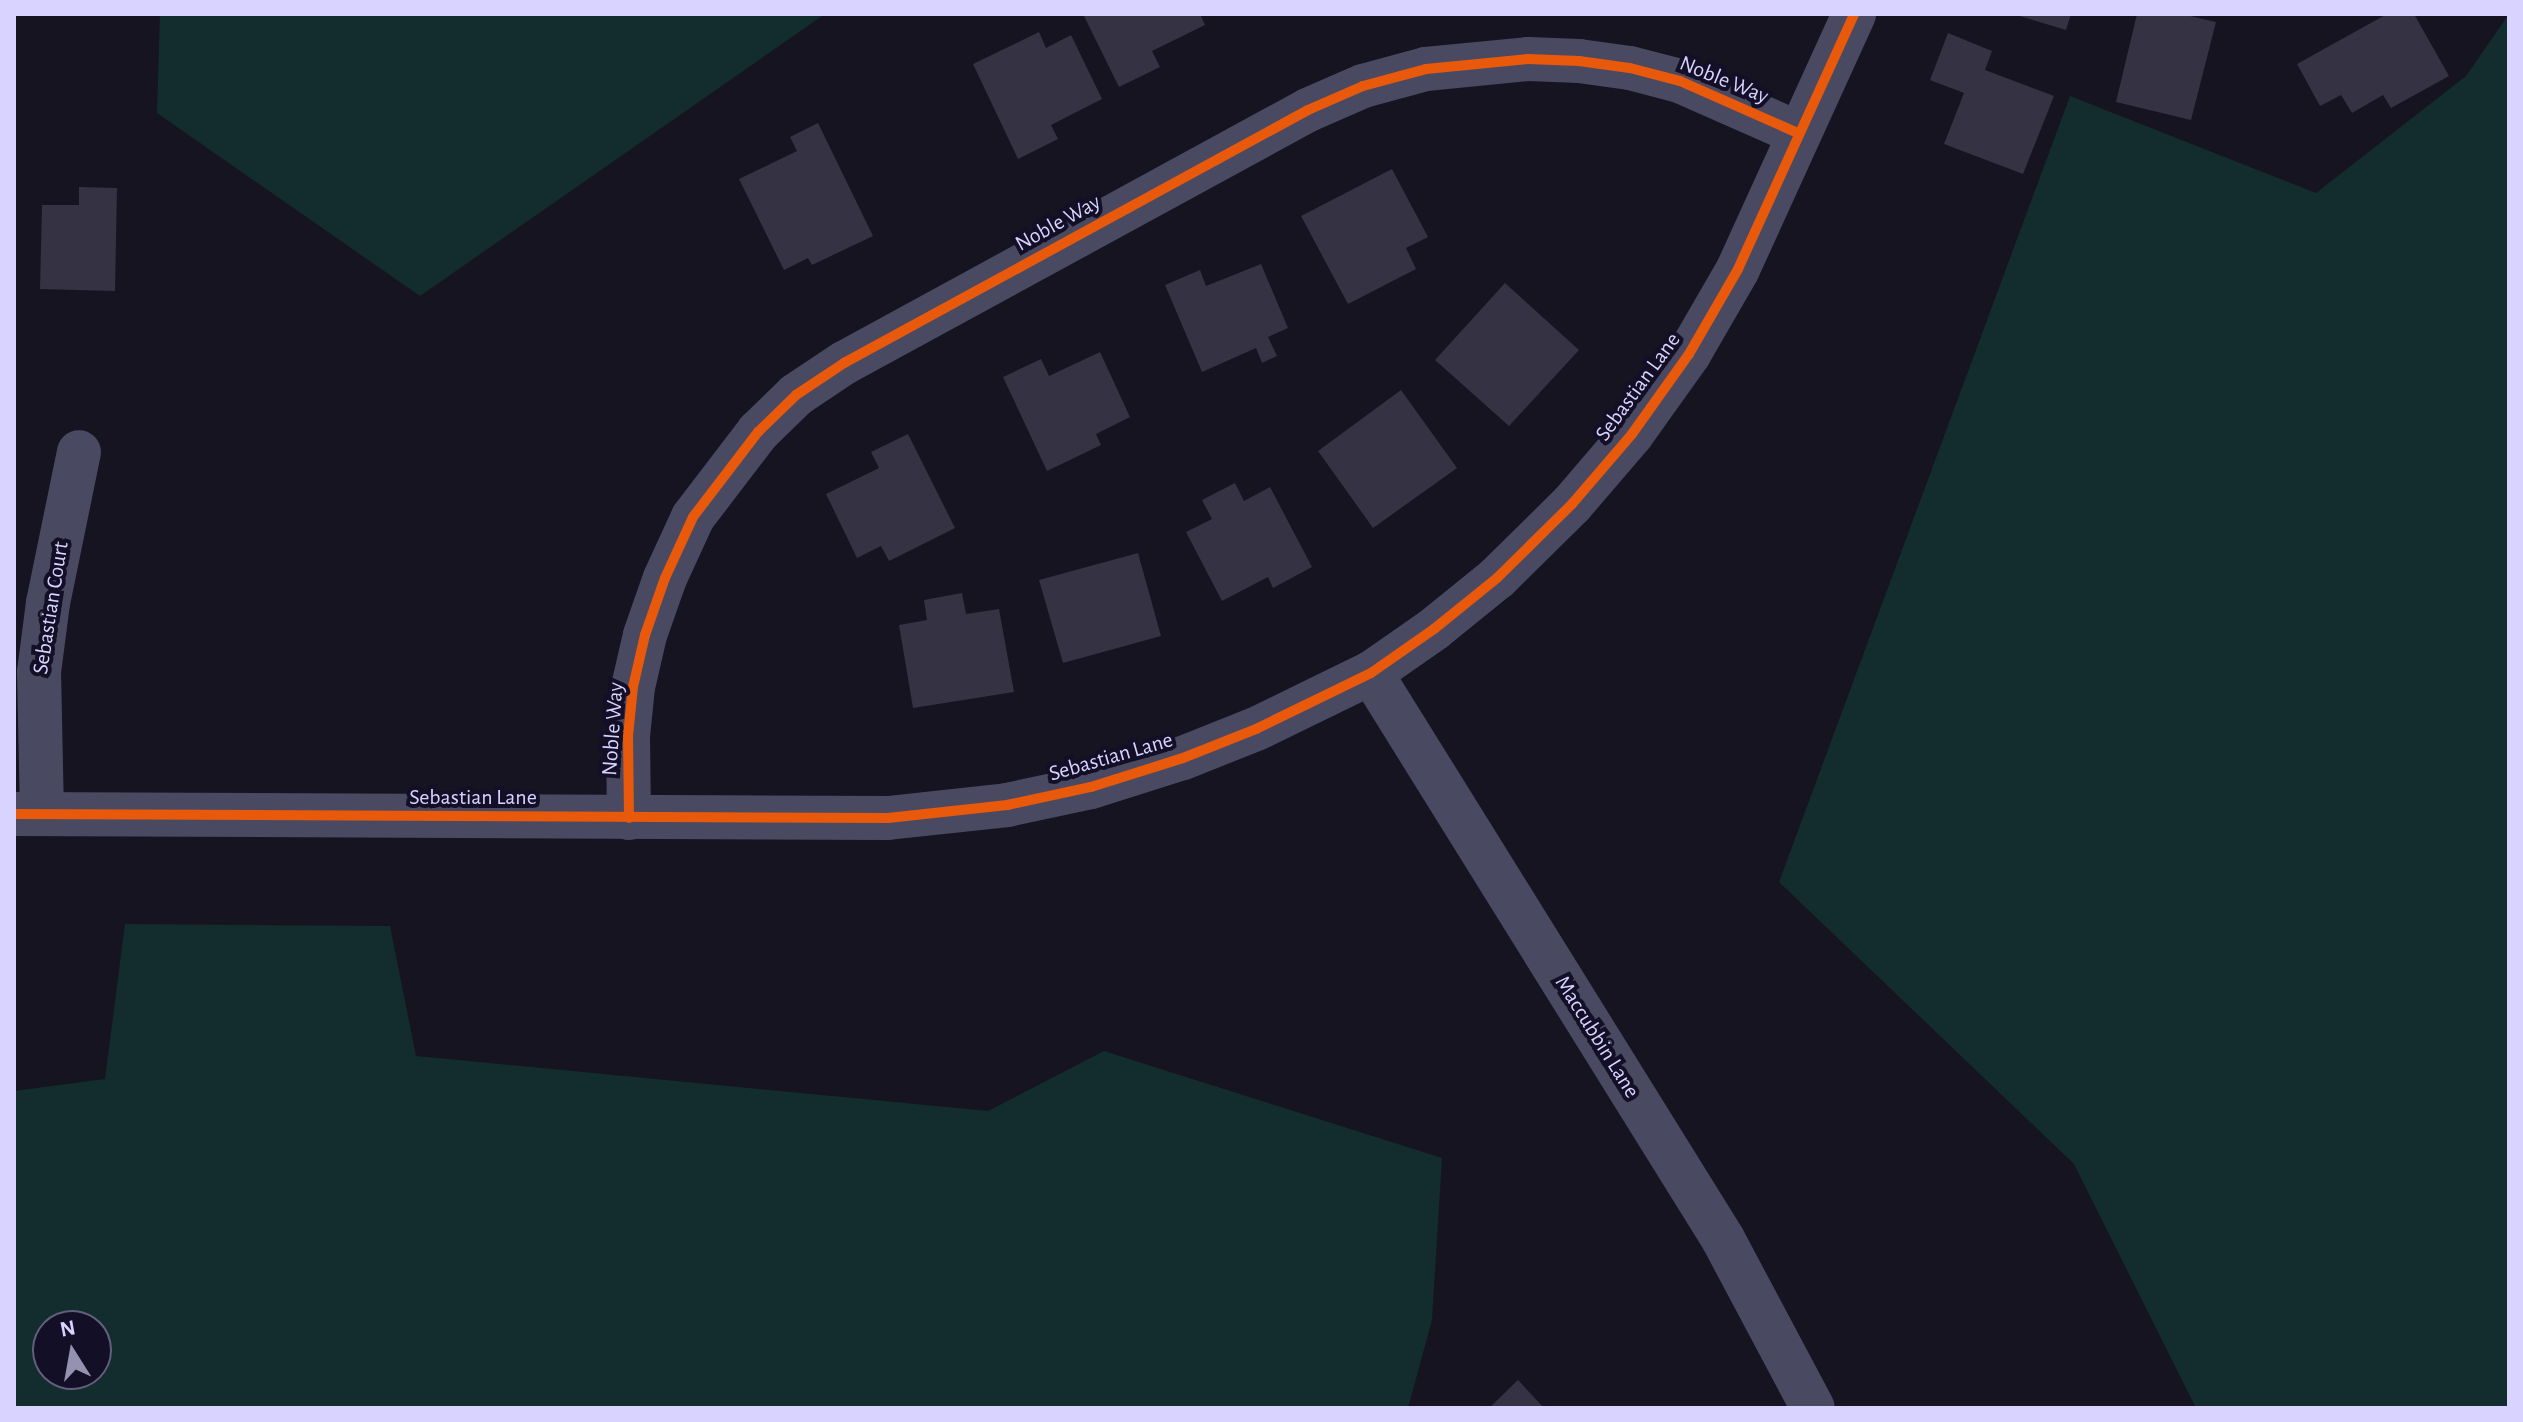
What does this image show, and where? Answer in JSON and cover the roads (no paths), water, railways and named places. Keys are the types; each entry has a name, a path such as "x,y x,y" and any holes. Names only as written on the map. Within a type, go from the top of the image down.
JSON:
{"street":[{"name":"Sebastian Lane","path":"28,814 888,818 1007,805 1091,787 1183,758 1268,724 1371,673 1497,578 1572,504 1632,434 1689,354 1738,269 1854,14"},
{"name":"Noble Way","path":"629,818 628,736 633,687 660,592 687,529 728,468 758,432 796,395 844,363 1308,110 1363,86 1426,69 1528,59 1579,61 1630,68 1680,81 1798,133"},
{"name":"Sebastian Court","path":"28,814 39,672 48,603 79,452"},
{"name":"Maccubbin Lane","path":"1371,673 1723,1239 1812,1408"}]}
